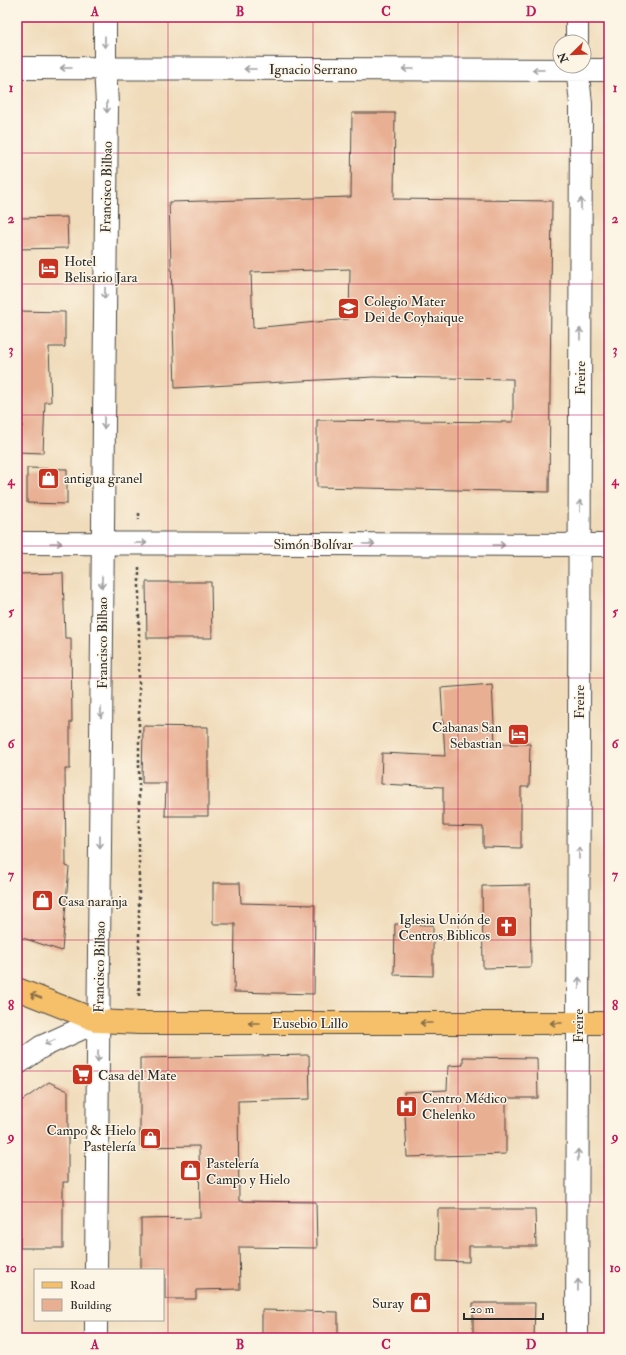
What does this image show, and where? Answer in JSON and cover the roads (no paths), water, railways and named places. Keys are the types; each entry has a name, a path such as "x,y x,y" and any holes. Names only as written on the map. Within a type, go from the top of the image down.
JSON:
{"main road":[{"name":"Eusebio Lillo","path":"17,989 98,1021 139,1023 609,1023"}],"street":[{"name":"Francisco Bilbao","path":"96,1269 107,104 105,17"},
{"path":"577,17 577,34"},
{"name":"Ignacio Serrano","path":"17,68 552,68"},
{"name":"Ignacio Serrano","path":"592,69 609,70"},
{"name":"Freire","path":"577,1338 581,104 578,74"},
{"name":"Simón Bolívar","path":"17,542 609,545"},
{"path":"17,1064 41,1046 98,1021"},
{"path":"96,1321 96,1338"}],"place":[{"name":"Hotel Belisario Jara","path":"48,269"},
{"name":"Colegio Mater Dei de Coyhaique","path":"348,309"},
{"name":"antigua granel","path":"49,478"},
{"name":"Cabanas San Sebastian","path":"518,735"},
{"name":"Casa naranja","path":"42,901"},
{"name":"Iglesia Unión de Centros Biblicos","path":"506,927"},
{"name":"Casa del Mate","path":"83,1075"},
{"name":"Centro Médico Chelenko","path":"406,1106"},
{"name":"Campo & Hielo Pastelería","path":"151,1138"},
{"name":"Pastelería Campo y Hielo","path":"190,1171"},
{"name":"Suray","path":"420,1303"}]}
